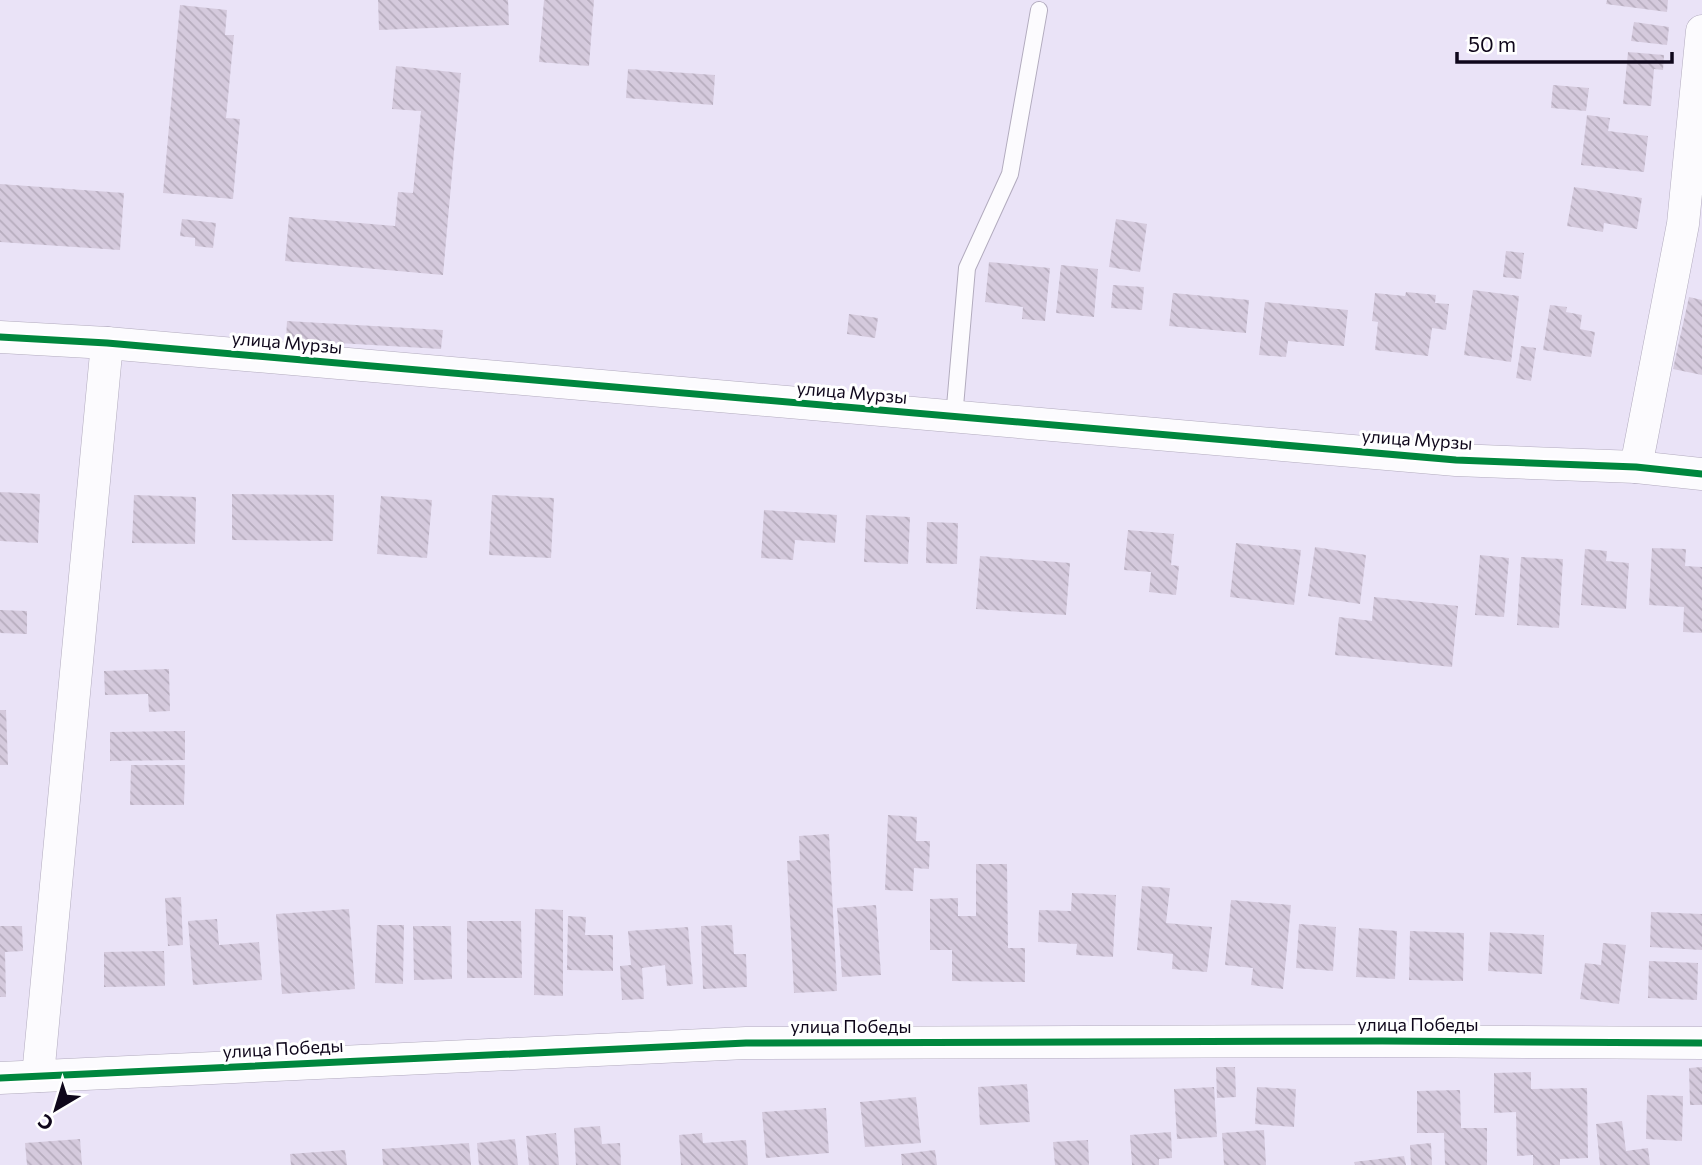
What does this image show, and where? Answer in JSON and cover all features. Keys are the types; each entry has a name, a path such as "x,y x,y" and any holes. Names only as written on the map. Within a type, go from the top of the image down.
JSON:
{"street":[{"path":"1636,467 1683,224 1702,31"},
{"name":"улица Мурзы","path":"0,337 107,343 1456,460 1636,467 1702,474"},
{"path":"38,1076 107,343"},
{"name":"улица Победы","path":"0,1078 746,1043 1702,1043"}],"lane":[{"path":"954,418 967,268 1010,174 1039,10"}],"building":[{"path":"378,0 508,0 509,25 379,30"},
{"path":"544,0 594,0 589,66 539,62"},
{"path":"1607,0 1668,0 1667,12 1606,4"},
{"path":"180,5 227,10 225,35 234,35 226,118 240,119 233,199 163,193"},
{"path":"1634,22 1669,27 1667,45 1631,41"},
{"path":"1628,52 1664,55 1663,70 1654,69 1651,106 1623,104"},
{"path":"396,66 461,73 443,275 285,261 289,217 395,226 398,192 413,193 421,111 392,109"},
{"path":"628,69 715,75 713,105 626,98"},
{"path":"1553,85 1589,88 1586,111 1551,108"},
{"path":"1587,115 1610,118 1608,131 1648,136 1644,172 1581,165"},
{"path":"0,184 124,193 120,250 0,242"},
{"path":"1574,187 1642,198 1637,229 1604,223 1603,232 1567,226"},
{"path":"182,219 216,223 213,248 195,246 195,238 180,236"},
{"path":"1116,219 1147,224 1140,272 1109,267"},
{"path":"1506,251 1524,253 1521,279 1503,277"},
{"path":"989,262 1050,268 1045,321 1022,319 1023,307 985,302"},
{"path":"1061,265 1098,269 1094,317 1056,313"},
{"path":"1113,285 1144,287 1142,310 1111,308"},
{"path":"1473,290 1519,296 1511,362 1464,355"},
{"path":"1406,292 1436,295 1435,303 1449,304 1446,330 1432,328 1428,356 1375,350 1378,322 1372,321 1375,293 1405,296"},
{"path":"1173,293 1249,300 1246,333 1169,326"},
{"path":"1689,297 1702,300 1702,375 1673,369"},
{"path":"1265,302 1348,310 1344,346 1288,341 1286,357 1259,355"},
{"path":"1550,305 1567,307 1566,312 1582,315 1580,329 1595,332 1591,357 1543,350"},
{"path":"849,314 878,318 875,338 847,334"},
{"path":"287,321 443,330 441,349 286,340"},
{"path":"1521,346 1536,348 1531,381 1516,378"},
{"path":"0,492 40,494 38,543 0,541"},
{"path":"232,494 334,495 333,541 232,540"},
{"path":"134,495 196,497 195,544 132,543"},
{"path":"492,495 554,498 551,558 489,555"},
{"path":"381,496 432,500 427,558 377,554"},
{"path":"764,510 837,515 835,543 795,540 793,560 761,558"},
{"path":"866,515 910,517 908,564 864,562"},
{"path":"927,522 958,523 957,564 926,563"},
{"path":"1128,530 1174,534 1171,565 1179,566 1176,595 1149,592 1151,572 1124,570"},
{"path":"1236,543 1301,550 1294,605 1230,597"},
{"path":"1315,547 1366,555 1360,604 1308,596"},
{"path":"1652,548 1686,549 1685,566 1702,567 1702,633 1683,632 1684,607 1649,605"},
{"path":"1585,549 1607,551 1606,561 1629,563 1626,609 1581,605"},
{"path":"1480,555 1509,558 1504,617 1475,615"},
{"path":"980,556 1070,563 1066,615 976,609"},
{"path":"1521,557 1563,559 1559,628 1517,625"},
{"path":"1374,597 1458,606 1452,667 1335,655 1339,617 1372,621"},
{"path":"0,610 27,611 27,634 0,633"},
{"path":"169,669 170,711 149,712 148,694 105,695 104,671"},
{"path":"0,710 6,710 8,765 0,765"},
{"path":"185,731 185,760 110,761 110,732"},
{"path":"131,765 185,765 184,805 130,805"},
{"path":"888,815 917,817 916,841 930,841 929,869 914,868 913,891 885,890"},
{"path":"829,834 837,991 794,993 787,861 800,860 799,836"},
{"path":"976,864 1007,864 1008,948 1025,948 1025,982 952,981 952,950 930,950 930,899 958,898 958,916 976,916"},
{"path":"1142,886 1170,888 1166,923 1212,927 1207,972 1172,969 1173,954 1137,950"},
{"path":"1072,893 1116,895 1113,957 1076,955 1077,944 1038,942 1039,910 1071,911"},
{"path":"181,897 183,945 168,946 165,898"},
{"path":"1231,900 1291,905 1283,989 1251,985 1253,968 1225,965"},
{"path":"876,905 881,975 842,977 837,908"},
{"path":"349,909 355,989 282,994 276,914"},
{"path":"535,909 563,910 563,996 534,995"},
{"path":"1651,912 1702,914 1702,950 1650,947"},
{"path":"568,916 586,917 585,935 613,935 613,971 567,970"},
{"path":"217,919 219,945 259,942 262,980 193,985 188,921"},
{"path":"467,921 521,921 522,978 467,978"},
{"path":"1299,924 1336,927 1333,971 1296,968"},
{"path":"377,925 404,925 403,984 375,983"},
{"path":"732,925 734,954 746,954 747,987 703,989 701,926"},
{"path":"0,926 22,926 23,951 5,952 6,997 0,997"},
{"path":"413,926 451,926 452,979 414,980"},
{"path":"688,927 693,984 667,986 665,965 642,968 644,999 622,1000 620,966 631,965 628,931"},
{"path":"1359,928 1397,931 1395,979 1356,977"},
{"path":"1410,931 1464,933 1463,981 1409,980"},
{"path":"1490,932 1544,935 1542,974 1488,971"},
{"path":"1603,943 1626,945 1619,1004 1580,999 1585,963 1601,965"},
{"path":"164,951 165,986 104,987 104,952"},
{"path":"1649,961 1698,963 1697,1000 1648,998"},
{"path":"1216,1067 1235,1067 1236,1097 1217,1098"},
{"path":"1702,1067 1702,1105 1690,1105 1689,1068"},
{"path":"1531,1072 1531,1089 1587,1088 1588,1158 1560,1159 1560,1165 1533,1165 1533,1155 1517,1156 1516,1112 1494,1113 1494,1073"},
{"path":"1027,1084 1030,1122 980,1125 978,1087"},
{"path":"1214,1087 1217,1137 1177,1139 1174,1089"},
{"path":"1257,1087 1296,1089 1294,1127 1255,1124"},
{"path":"1460,1090 1461,1128 1487,1128 1487,1165 1445,1165 1444,1133 1417,1133 1417,1091"},
{"path":"1647,1095 1683,1096 1682,1141 1646,1139"},
{"path":"916,1097 921,1143 865,1147 860,1102"},
{"path":"826,1108 829,1153 766,1158 762,1112"},
{"path":"1622,1121 1626,1151 1648,1148 1650,1165 1600,1165 1596,1124"},
{"path":"600,1126 602,1144 620,1143 621,1165 576,1165 574,1128"},
{"path":"1264,1130 1266,1165 1224,1165 1222,1133"},
{"path":"1171,1132 1172,1158 1159,1159 1159,1165 1132,1165 1130,1135"},
{"path":"556,1133 559,1165 529,1165 526,1136"},
{"path":"702,1133 703,1143 746,1140 748,1165 681,1165 679,1135"},
{"path":"80,1139 82,1165 27,1165 25,1143"},
{"path":"515,1139 518,1165 479,1165 477,1143"},
{"path":"1088,1140 1089,1165 1055,1165 1053,1142"},
{"path":"469,1143 471,1165 383,1165 382,1149"},
{"path":"1431,1143 1432,1165 1411,1165 1410,1145"},
{"path":"345,1150 347,1165 291,1165 290,1154"},
{"path":"935,1150 937,1165 902,1165 901,1154"},
{"path":"1404,1156 1406,1165 1355,1165 1354,1162"}],"cycle path":[{"path":"0,337 107,343 1456,460 1636,467 1702,474"},
{"path":"0,1078 746,1043 1702,1043"}]}
